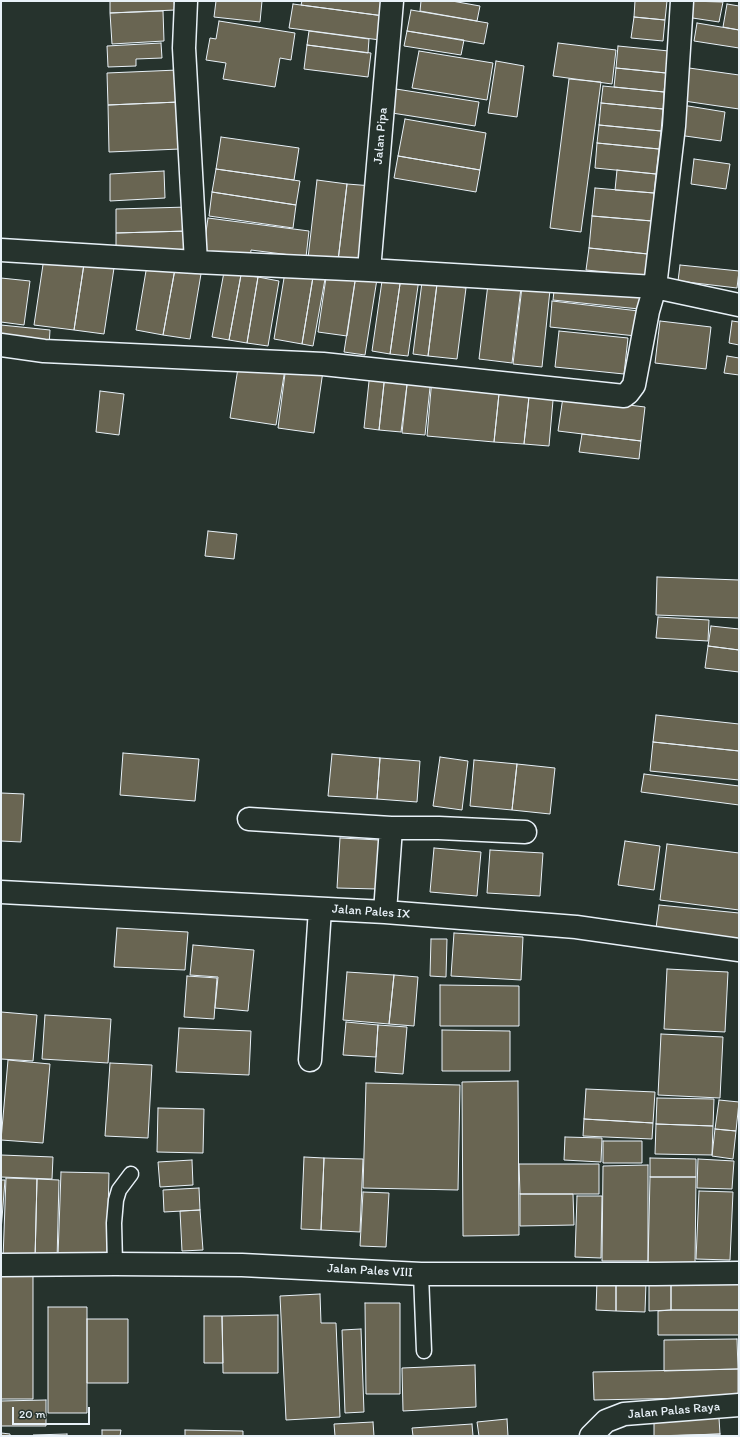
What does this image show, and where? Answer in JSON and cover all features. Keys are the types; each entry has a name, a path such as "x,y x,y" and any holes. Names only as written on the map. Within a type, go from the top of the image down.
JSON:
{"street":[{"path":"186,1 184,48 196,262"},
{"name":"Jalan Pipa","path":"369,270 392,1"},
{"path":"1,345 44,351 323,364 624,396 634,385 648,311 655,287 674,126 682,1"},
{"path":"1,250 655,287 739,305"},
{"path":"249,819 391,828 439,828 525,832"},
{"path":"384,912 391,828"},
{"name":"Jalan Pales IX","path":"1,892 384,912 576,927 739,950"},
{"path":"310,1060 320,909"},
{"name":"Jalan Pales VIII","path":"1,1265 242,1265 421,1274 739,1273"},
{"name":"Jalan Palas Raya","path":"591,1436 606,1421 624,1414 739,1405"}],"lane":[{"path":"115,1264 114,1223 116,1200 119,1190 131,1174"},
{"path":"421,1274 424,1351"}],"building":[{"path":"110,1 174,1 175,10 110,13"},
{"path":"216,1 262,1 260,22 214,17"},
{"path":"302,1 385,1 384,16 301,5"},
{"path":"421,1 452,1 480,6 477,21 420,11"},
{"path":"635,1 667,1 665,20 634,17"},
{"path":"688,1 723,2 719,22 686,17"},
{"path":"293,4 384,16 380,40 289,28"},
{"path":"727,4 739,6 739,30 723,27"},
{"path":"411,10 488,23 484,44 407,31"},
{"path":"163,11 164,41 112,44 110,13"},
{"path":"634,17 665,20 663,41 631,38"},
{"path":"219,21 295,33 291,60 280,58 275,87 223,79 226,63 206,60 210,38 216,39"},
{"path":"697,23 739,30 739,48 694,41"},
{"path":"309,31 369,39 368,53 307,45"},
{"path":"407,31 464,40 461,55 404,46"},
{"path":"161,43 162,58 136,59 136,66 108,67 107,46"},
{"path":"558,43 616,50 612,84 553,76"},
{"path":"307,45 371,53 368,77 304,69"},
{"path":"618,46 669,51 666,73 616,68"},
{"path":"419,51 493,63 487,100 412,88"},
{"path":"496,61 524,66 517,117 488,113"},
{"path":"616,68 666,73 664,92 614,87"},
{"path":"689,68 739,75 739,109 684,101"},
{"path":"178,70 179,102 108,105 107,73"},
{"path":"569,79 601,82 581,232 550,228"},
{"path":"603,86 664,92 663,109 601,103"},
{"path":"396,89 479,102 475,126 392,113"},
{"path":"179,102 180,149 109,152 108,105"},
{"path":"601,103 663,109 661,131 599,125"},
{"path":"682,105 725,112 721,141 678,135"},
{"path":"405,119 486,133 480,170 398,156"},
{"path":"599,125 661,131 659,149 597,143"},
{"path":"221,137 299,148 294,180 216,169"},
{"path":"597,143 659,149 656,174 595,168"},
{"path":"398,156 480,170 476,192 394,178"},
{"path":"694,159 730,164 726,189 691,184"},
{"path":"216,169 300,181 296,205 212,192"},
{"path":"617,170 656,174 654,193 615,190"},
{"path":"164,171 165,198 110,201 110,174"},
{"path":"317,180 347,184 338,261 308,258"},
{"path":"347,184 373,186 365,264 338,261"},
{"path":"595,188 654,193 652,221 592,216"},
{"path":"212,192 296,205 293,228 209,216"},
{"path":"188,207 188,231 116,233 116,209"},
{"path":"592,216 652,221 648,254 589,248"},
{"path":"208,218 309,231 306,257 251,250 250,260 203,253"},
{"path":"188,231 189,250 116,252 116,233"},
{"path":"589,248 648,254 646,276 586,270"},
{"path":"44,258 84,264 74,330 34,325"},
{"path":"84,264 114,268 104,334 74,330"},
{"path":"147,265 175,269 163,335 136,330"},
{"path":"680,265 739,271 737,288 678,281"},
{"path":"175,269 201,274 190,339 163,335"},
{"path":"327,271 356,275 347,336 318,332"},
{"path":"224,272 241,275 229,340 212,337"},
{"path":"285,272 313,277 302,344 274,339"},
{"path":"383,274 401,277 390,354 372,351"},
{"path":"241,275 258,277 247,343 229,340"},
{"path":"356,275 377,279 365,355 344,352"},
{"path":"258,277 279,281 268,346 247,343"},
{"path":"313,277 325,279 313,346 302,344"},
{"path":"401,277 419,279 408,356 390,354"},
{"path":"1,278 30,281 24,325 1,322"},
{"path":"422,282 437,284 428,356 413,354"},
{"path":"555,282 641,291 639,309 553,300"},
{"path":"437,284 466,288 457,359 428,356"},
{"path":"488,284 521,288 512,363 479,359"},
{"path":"522,287 550,290 542,367 513,364"},
{"path":"552,301 639,311 636,336 550,327"},
{"path":"660,321 711,327 706,369 655,363"},
{"path":"732,321 739,322 739,345 729,343"},
{"path":"1,325 50,330 49,346 1,341"},
{"path":"559,331 628,338 624,374 555,367"},
{"path":"727,356 739,358 739,375 724,373"},
{"path":"239,362 285,369 276,425 230,418"},
{"path":"286,366 323,371 314,433 278,428"},
{"path":"370,372 385,374 379,430 364,428"},
{"path":"385,374 408,377 401,432 379,430"},
{"path":"408,375 431,378 425,435 402,433"},
{"path":"432,378 500,384 494,442 427,436"},
{"path":"500,384 530,387 524,444 494,442"},
{"path":"530,387 554,389 549,446 524,444"},
{"path":"100,391 124,394 119,435 96,432"},
{"path":"563,397 645,407 641,441 558,431"},
{"path":"582,434 641,441 639,459 579,452"},
{"path":"208,531 237,534 234,559 205,556"},
{"path":"657,577 739,580 739,618 656,615"},
{"path":"658,617 709,620 708,641 656,638"},
{"path":"711,626 739,629 739,650 708,646"},
{"path":"708,646 739,650 739,672 705,668"},
{"path":"656,715 739,724 739,751 653,742"},
{"path":"653,742 739,751 739,780 650,771"},
{"path":"123,753 199,759 195,801 120,795"},
{"path":"332,754 380,758 377,799 328,796"},
{"path":"440,757 468,761 462,810 433,806"},
{"path":"380,758 420,761 417,802 377,799"},
{"path":"474,760 517,764 512,810 470,806"},
{"path":"517,764 555,768 550,814 512,810"},
{"path":"644,774 739,786 739,805 641,792"},
{"path":"1,793 24,794 21,842 1,841"},
{"path":"340,838 379,840 377,889 337,888"},
{"path":"625,841 660,846 654,890 618,885"},
{"path":"667,844 739,853 739,910 660,900"},
{"path":"434,848 481,852 477,896 430,892"},
{"path":"490,850 543,853 540,896 487,893"},
{"path":"659,905 739,913 739,946 655,936"},
{"path":"117,928 188,932 185,970 114,967"},
{"path":"454,933 523,937 521,980 451,976"},
{"path":"431,939 447,939 446,977 430,976"},
{"path":"193,945 254,950 248,1011 215,1008 218,977 190,975"},
{"path":"667,969 728,972 725,1032 664,1029"},
{"path":"347,972 394,975 389,1024 343,1020"},
{"path":"394,975 418,977 414,1026 389,1024"},
{"path":"187,976 217,978 214,1019 184,1017"},
{"path":"440,985 519,986 519,1026 440,1026"},
{"path":"1,1012 37,1015 33,1061 1,1059"},
{"path":"45,1015 111,1019 108,1063 42,1059"},
{"path":"346,1022 378,1025 376,1057 343,1055"},
{"path":"378,1025 407,1027 403,1074 375,1072"},
{"path":"179,1028 251,1031 249,1075 176,1072"},
{"path":"442,1030 510,1031 510,1071 442,1071"},
{"path":"661,1034 723,1037 720,1098 658,1095"},
{"path":"8,1060 50,1064 43,1143 1,1140"},
{"path":"110,1063 152,1065 148,1138 105,1136"},
{"path":"518,1081 519,1235 463,1236 462,1082"},
{"path":"366,1083 460,1085 458,1190 363,1188"},
{"path":"586,1089 655,1092 653,1123 584,1119"},
{"path":"657,1098 714,1099 713,1126 656,1124"},
{"path":"719,1100 739,1102 736,1131 715,1129"},
{"path":"158,1108 204,1109 203,1153 157,1152"},
{"path":"584,1119 653,1123 652,1139 583,1136"},
{"path":"656,1124 713,1126 712,1155 655,1154"},
{"path":"715,1129 736,1131 733,1159 712,1156"},
{"path":"565,1137 602,1138 601,1162 564,1160"},
{"path":"603,1141 642,1141 642,1163 603,1163"},
{"path":"1,1155 53,1157 52,1179 1,1177"},
{"path":"304,1157 324,1158 321,1230 301,1229"},
{"path":"324,1158 363,1159 360,1232 321,1230"},
{"path":"650,1158 696,1159 696,1177 650,1177"},
{"path":"698,1159 734,1161 732,1189 697,1188"},
{"path":"192,1160 193,1185 160,1187 158,1162"},
{"path":"519,1164 599,1164 599,1194 520,1194"},
{"path":"648,1165 648,1261 602,1261 603,1166"},
{"path":"61,1172 109,1173 107,1257 58,1256"},
{"path":"650,1177 696,1177 695,1265 648,1265"},
{"path":"6,1178 37,1179 35,1260 3,1259"},
{"path":"37,1179 59,1180 57,1261 35,1260"},
{"path":"1,1180 5,1180 1,1231"},
{"path":"199,1188 200,1210 164,1212 163,1190"},
{"path":"699,1191 733,1192 730,1260 696,1259"},
{"path":"363,1192 389,1193 386,1247 360,1246"},
{"path":"520,1194 573,1194 574,1225 520,1226"},
{"path":"577,1196 602,1196 601,1258 575,1257"},
{"path":"200,1210 203,1250 182,1251 180,1211"},
{"path":"33,1271 33,1399 1,1399 1,1272"},
{"path":"649,1279 671,1279 671,1310 649,1311"},
{"path":"671,1279 739,1279 739,1310 671,1310"},
{"path":"597,1281 616,1281 616,1311 596,1310"},
{"path":"616,1281 646,1282 645,1312 616,1311"},
{"path":"320,1294 321,1323 336,1323 340,1417 286,1420 280,1296"},
{"path":"365,1303 400,1303 400,1394 366,1394"},
{"path":"48,1307 87,1307 87,1413 48,1413"},
{"path":"739,1310 739,1335 658,1335 658,1311"},
{"path":"278,1315 278,1373 223,1373 222,1316"},
{"path":"204,1316 222,1316 223,1363 204,1363"},
{"path":"87,1319 128,1319 128,1383 87,1383"},
{"path":"361,1329 364,1412 345,1413 342,1330"},
{"path":"737,1339 738,1369 664,1371 664,1340"},
{"path":"475,1365 476,1407 403,1411 402,1368"},
{"path":"738,1369 738,1397 594,1400 593,1372"},
{"path":"46,1400 46,1426 1,1426 1,1401"},
{"path":"719,1418 720,1434 654,1436 654,1421"},
{"path":"507,1419 508,1436 479,1436 477,1422"},
{"path":"373,1422 374,1436 335,1436 334,1424"},
{"path":"472,1424 473,1436 413,1436 412,1428"},
{"path":"102,1430 121,1430 120,1436 102,1436"},
{"path":"185,1430 243,1431 243,1436 185,1436"},
{"path":"1,1433 10,1434 10,1436 1,1436"},
{"path":"67,1434 67,1436 33,1436 33,1435"},
{"path":"720,1434 720,1436 663,1436"}]}
